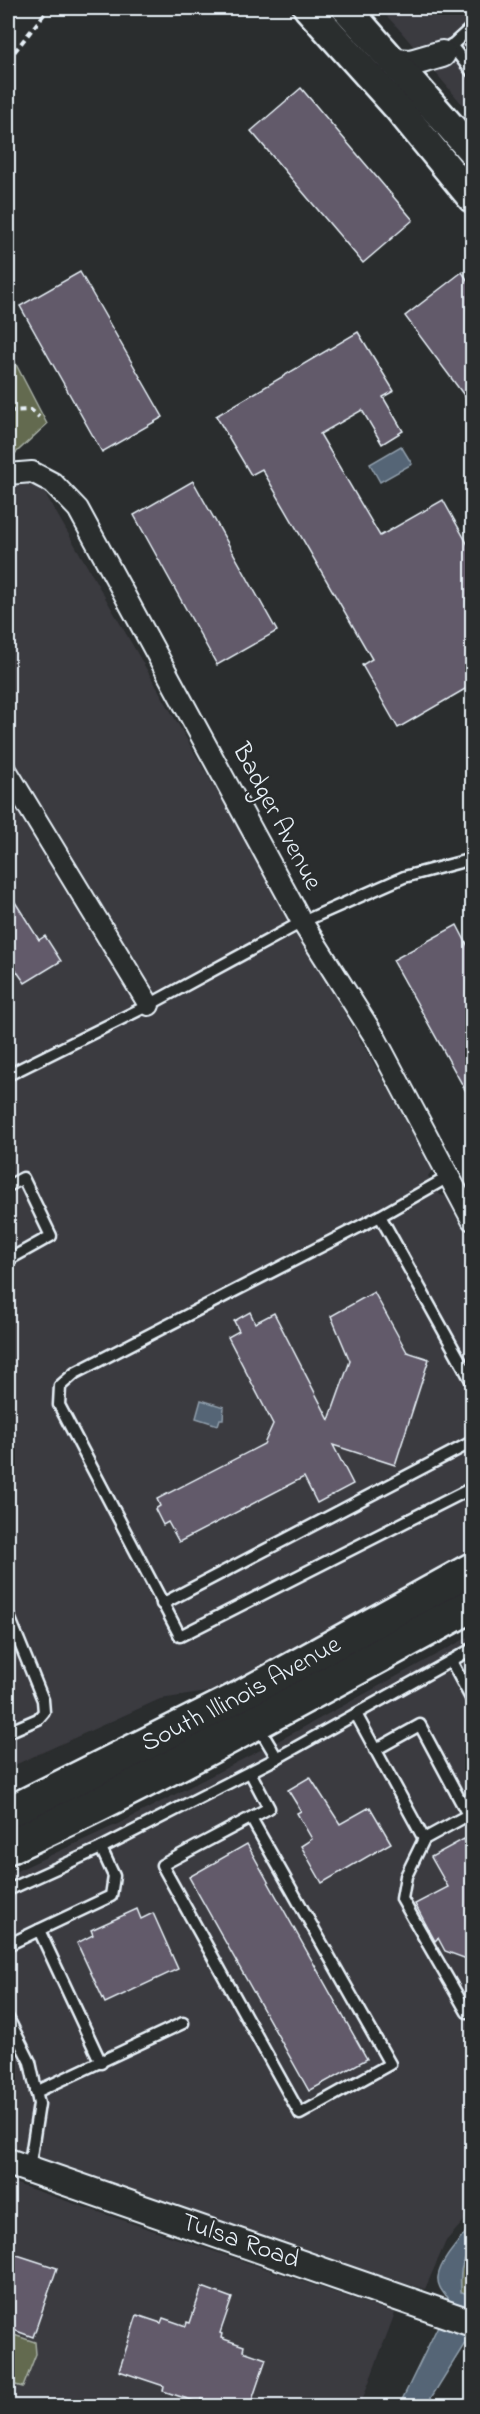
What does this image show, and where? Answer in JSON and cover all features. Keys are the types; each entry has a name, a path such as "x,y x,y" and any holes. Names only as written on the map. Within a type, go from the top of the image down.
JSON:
{"highway":[{"name":"South Illinois Avenue","path":"8,1847 148,1779 249,1709 472,1570"},
{"name":"South Illinois Avenue","path":"8,1814 249,1709 472,1605"}],"main road":[{"path":"308,8 393,102 472,198"},
{"path":"346,8 472,151"}],"street":[{"path":"394,62 411,63 447,50"},
{"path":"424,94 427,81 447,50"},
{"name":"Badger Avenue","path":"8,474 32,472 52,483 78,509 302,922 376,1039 472,1220"},
{"path":"8,773 149,1005"},
{"name":"Tulsa Road","path":"18,2166 472,2323"}],"lane":[{"path":"472,27 447,50 472,72"},
{"path":"8,1075 149,1005 302,922 404,877 472,859"},
{"path":"450,1176 380,1216 75,1373 60,1386 59,1405 180,1636 472,1488"},
{"path":"8,1186 23,1178 51,1236 8,1260"},
{"path":"380,1216 472,1382"},
{"path":"162,1604 472,1442"},
{"path":"8,1614 43,1700 44,1712 38,1719 8,1732"},
{"path":"8,1890 101,1848 277,1758 472,1649"},
{"path":"451,1660 472,1700"},
{"path":"249,1709 277,1758"},
{"path":"356,1714 424,1839"},
{"path":"375,1750 420,1725 468,1815 424,1839 406,1876 402,1899 467,2012 472,2009"},
{"path":"250,1772 269,1808 162,1865 300,2114 390,2064 251,1818"},
{"path":"8,1945 111,1896 114,1876 101,1848"},
{"path":"39,1930 101,2062"},
{"path":"8,2018 30,2062 39,2104 18,2166"},
{"path":"36,2092 183,2023"}],"path":[{"path":"8,60 49,8"},
{"path":"8,411 31,410 39,417"}],"shaded area":[{"path":"379,8 472,8 472,116 398,28"},
{"path":"31,483 42,488 434,1168 428,1176 440,1195 448,1197 472,1243 472,1552 215,1691 160,1699 8,1768 8,484"},
{"path":"472,1635 472,2212 446,2241 425,2289 379,2277 329,2257 8,2148 8,1875 122,1822 295,1732"},
{"path":"8,2181 395,2313 360,2406 8,2406"}],"green space":[{"path":"8,349 47,424 8,460"},
{"path":"472,2252 472,2295 461,2292 460,2281 465,2260"},
{"path":"8,2333 35,2342 36,2354 23,2387 8,2383"}],"water":[{"path":"401,446 412,464 380,482 370,464"},
{"path":"201,1400 224,1407 223,1419 220,1419 218,1425 196,1418"},
{"path":"472,2225 472,2252 465,2260 461,2275 461,2292 472,2295 472,2319 467,2340 426,2406 399,2406 437,2328 448,2299 438,2283 440,2270 447,2257"}],"building":[{"path":"301,88 413,220 363,263 251,131"},
{"path":"80,272 163,417 102,452 20,306"},
{"path":"462,272 472,287 472,406 405,316"},
{"path":"358,332 394,391 383,397 403,431 382,444 362,410 320,434 380,536 443,500 472,552 472,685 398,728 362,665 372,659 262,469 251,475 216,416"},
{"path":"193,481 277,631 217,665 134,515"},
{"path":"8,891 39,940 45,936 61,961 25,983 13,966 8,969"},
{"path":"457,925 472,954 472,1102 393,960"},
{"path":"374,1292 407,1352 429,1359 395,1465 333,1445 353,1484 317,1503 304,1477 179,1542 168,1522 163,1525 155,1509 160,1506 157,1499 264,1444 273,1424 228,1337 239,1331 234,1321 250,1312 255,1323 274,1313 329,1420 350,1361 331,1316"},
{"path":"310,1777 340,1824 370,1807 391,1843 322,1883 301,1846 312,1839 297,1813 301,1811 288,1790"},
{"path":"464,1839 472,1853 472,1961 445,1951 438,1938 435,1941 415,1904 448,1887 431,1857"},
{"path":"247,1844 367,2059 309,2091 189,1877"},
{"path":"137,1909 141,1919 153,1913 178,1969 105,2003 77,1943 93,1935 91,1930"},
{"path":"8,2252 57,2268 33,2337 8,2328"},
{"path":"202,2287 232,2298 220,2333 221,2338 244,2346 243,2351 266,2359 250,2406 224,2406 202,2399 200,2403 163,2391 164,2386 119,2371 137,2315 161,2323 163,2318 186,2326 187,2322 190,2323"}]}
